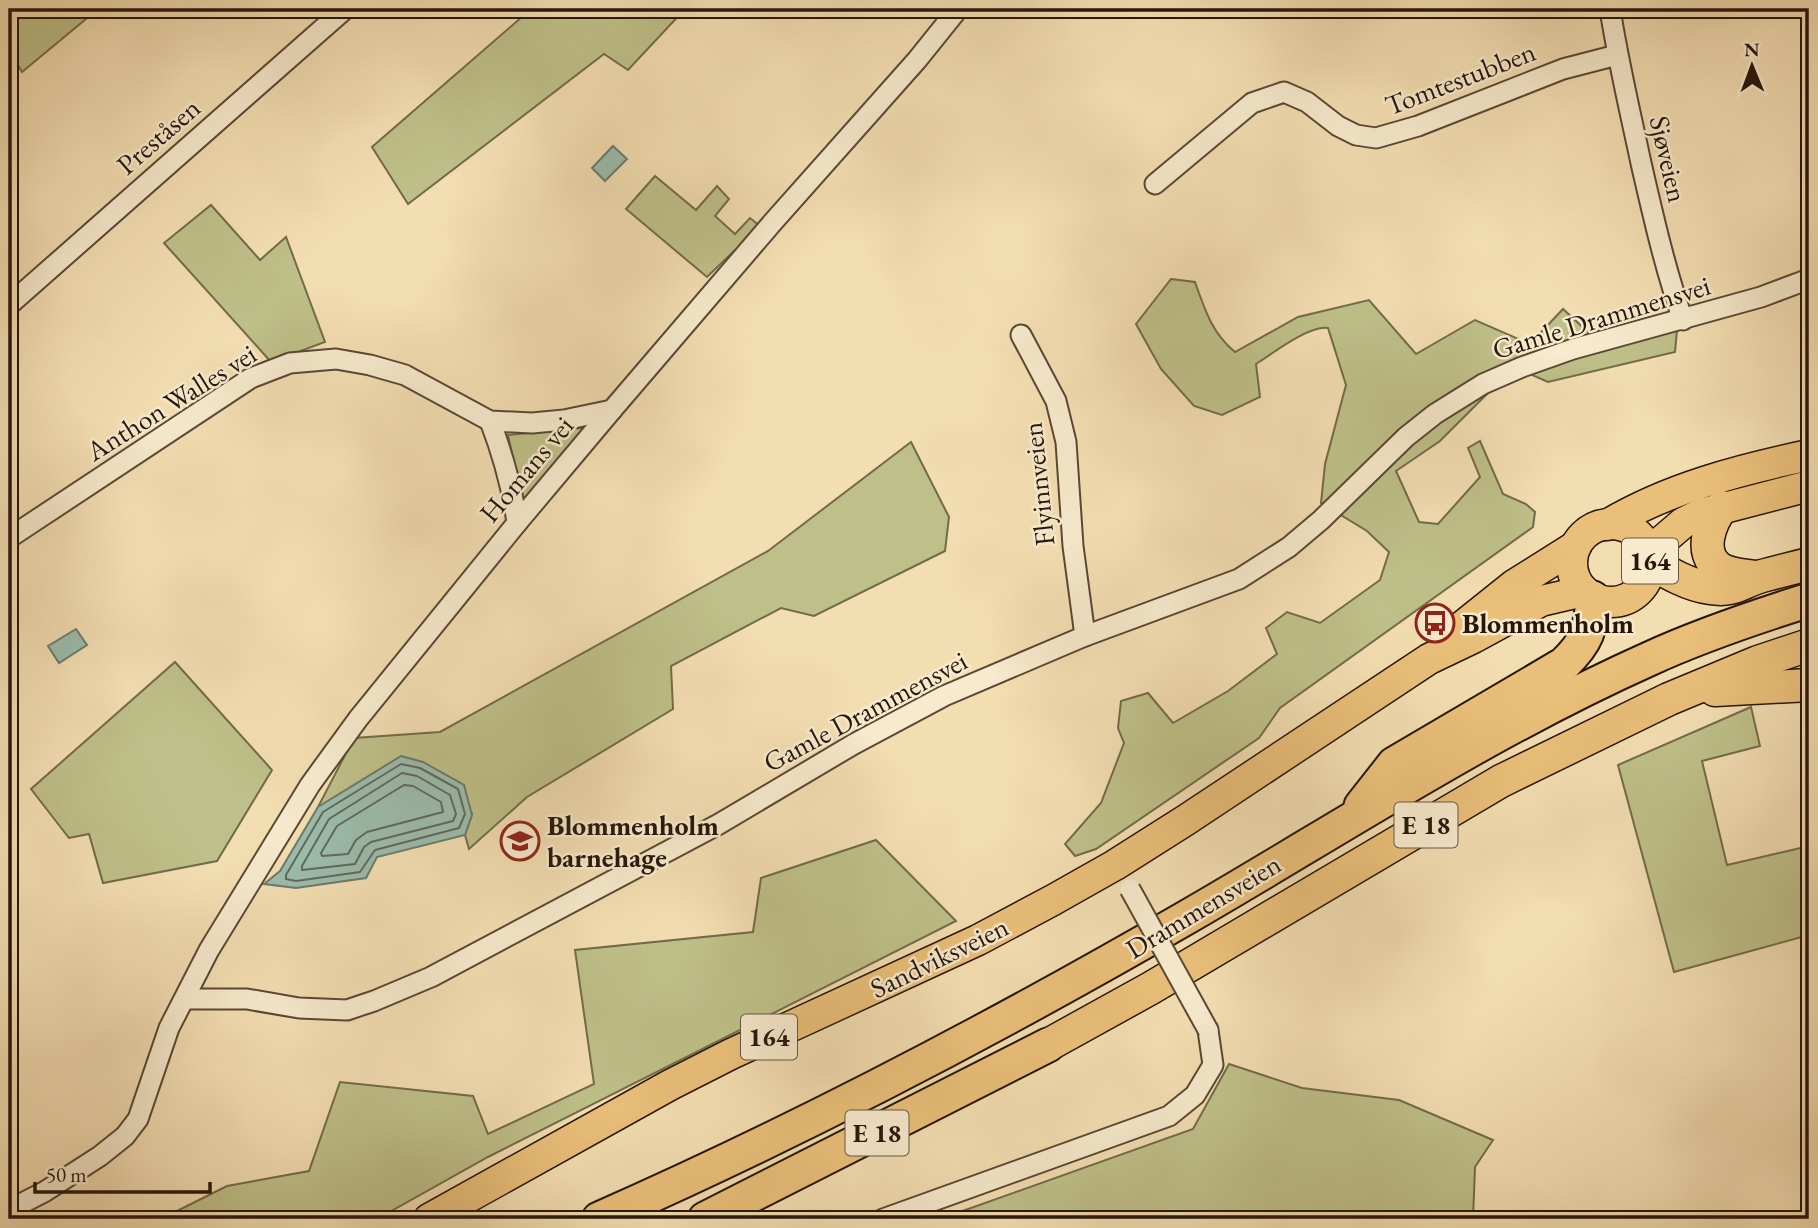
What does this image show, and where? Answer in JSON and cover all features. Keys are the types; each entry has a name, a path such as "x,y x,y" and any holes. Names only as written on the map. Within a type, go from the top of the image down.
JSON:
{"highway":[{"path":"1722,507 1710,527 1710,556 1716,566 1727,572 1758,577"},
{"path":"1649,558 1690,584 1726,589 1758,577 1809,564"},
{"name":"E 18","path":"1352,817 1394,764 1564,664 1584,640 1592,614 1589,595"},
{"name":"Drammensveien","path":"598,1219 709,1171 1028,1008 1194,913 1352,817 1565,699 1638,664 1741,622 1809,600"},
{"name":"Drammensveien","path":"705,1219 1048,1045 1151,988 1501,780 1669,699 1758,662 1809,645"},
{"name":"E 18","path":"1669,699 1713,690 1809,685"}],"main road":[{"name":"164","path":"1606,525 1630,530 1642,540 1649,558 1646,580 1635,593 1619,601 1602,601 1589,595 1574,575 1572,565 1576,546 1588,531 1700,483 1748,468 1809,455"},
{"name":"164","path":"1649,558 1683,523 1701,514 1809,486"},
{"name":"Sandviksveien","path":"1429,659 1461,626 1488,605 1576,546"},
{"name":"Sandviksveien","path":"429,1219 731,1054 1122,877 1260,772 1429,659 1541,601 1589,595"}],"street":[{"name":"Preståsen","path":"9,305 345,9"},
{"name":"Homans vei","path":"185,999 209,950 310,785 358,719 612,410 917,60 958,9"},
{"name":"Sjøveien","path":"1610,9 1617,55 1651,206 1683,320"},
{"name":"Tomtestubben","path":"1154,184 1252,103 1284,92 1307,102 1338,126 1356,135 1376,138 1418,127 1563,69 1617,55"},
{"name":"Gamle Drammensvei","path":"185,999 247,999 299,1008 347,1010 431,977 719,824 853,744 944,696 1085,636 1239,579 1289,547 1321,520 1405,437 1483,384 1573,349 1761,297 1809,279"},
{"name":"Flyinnveien","path":"1021,334 1056,401 1066,442 1073,546 1085,636"},
{"name":"Anthon Walles vei","path":"9,538 251,378 290,363 336,359 405,375 490,421 532,423 612,410"},
{"path":"490,421 503,454 517,523"},
{"path":"883,1219 1169,1116 1195,1095 1213,1065 1208,1030 1122,877"},
{"path":"9,1210 78,1171 125,1136 138,1119 169,1028 185,999"}],"green space":[{"path":"9,9 98,9 22,72 9,50"},
{"path":"531,9 685,9 628,70 604,54 408,204 372,147"},
{"path":"655,176 696,210 717,186 729,199 715,216 735,234 750,218 760,226 707,277 626,209"},
{"path":"211,205 260,260 286,237 325,342 271,362 164,243"},
{"path":"1171,279 1195,282 1215,329 1235,352 1298,317 1369,300 1416,354 1475,320 1530,344 1563,309 1588,332 1658,321 1677,330 1675,352 1548,382 1514,367 1440,441 1396,471 1419,522 1438,524 1480,477 1468,448 1480,441 1503,494 1526,504 1535,512 1533,527 1280,708 1259,738 1096,849 1075,856 1065,844 1101,803 1124,743 1118,728 1121,701 1148,693 1173,723 1228,691 1277,654 1266,628 1287,612 1320,623 1380,580 1389,552 1367,531 1321,503 1325,464 1346,385 1328,328 1301,335 1256,364 1260,397 1222,415 1194,406 1161,369 1136,324"},
{"path":"592,427 523,505 508,435"},
{"path":"911,442 949,517 945,551 814,616 781,608 671,666 673,709 527,797 469,849 465,835 472,814 318,807 354,738 440,732 768,551"},
{"path":"175,662 272,770 217,861 103,883 89,834 69,838 31,789"},
{"path":"1751,707 1760,746 1702,761 1727,865 1809,846 1809,935 1674,972 1618,765"},
{"path":"876,840 956,921 488,1157 377,1219 161,1219 227,1186 309,1171 340,1082 473,1096 488,1134 594,1084 575,950 753,932 761,878"},
{"path":"1229,1064 1302,1088 1399,1100 1493,1140 1475,1167 1473,1219 940,1219 1193,1129"}],"water":[{"path":"613,146 627,159 605,181 592,168"},
{"path":"76,629 87,645 59,663 48,646"},
{"path":"401,756 423,762 464,785 472,815 465,835 377,857 366,878 296,888 264,884 280,871 318,807"}],"place":[{"name":"Blommenholm","path":"1435,623"},
{"name":"Blommenholm barnehage","path":"520,841"}]}
